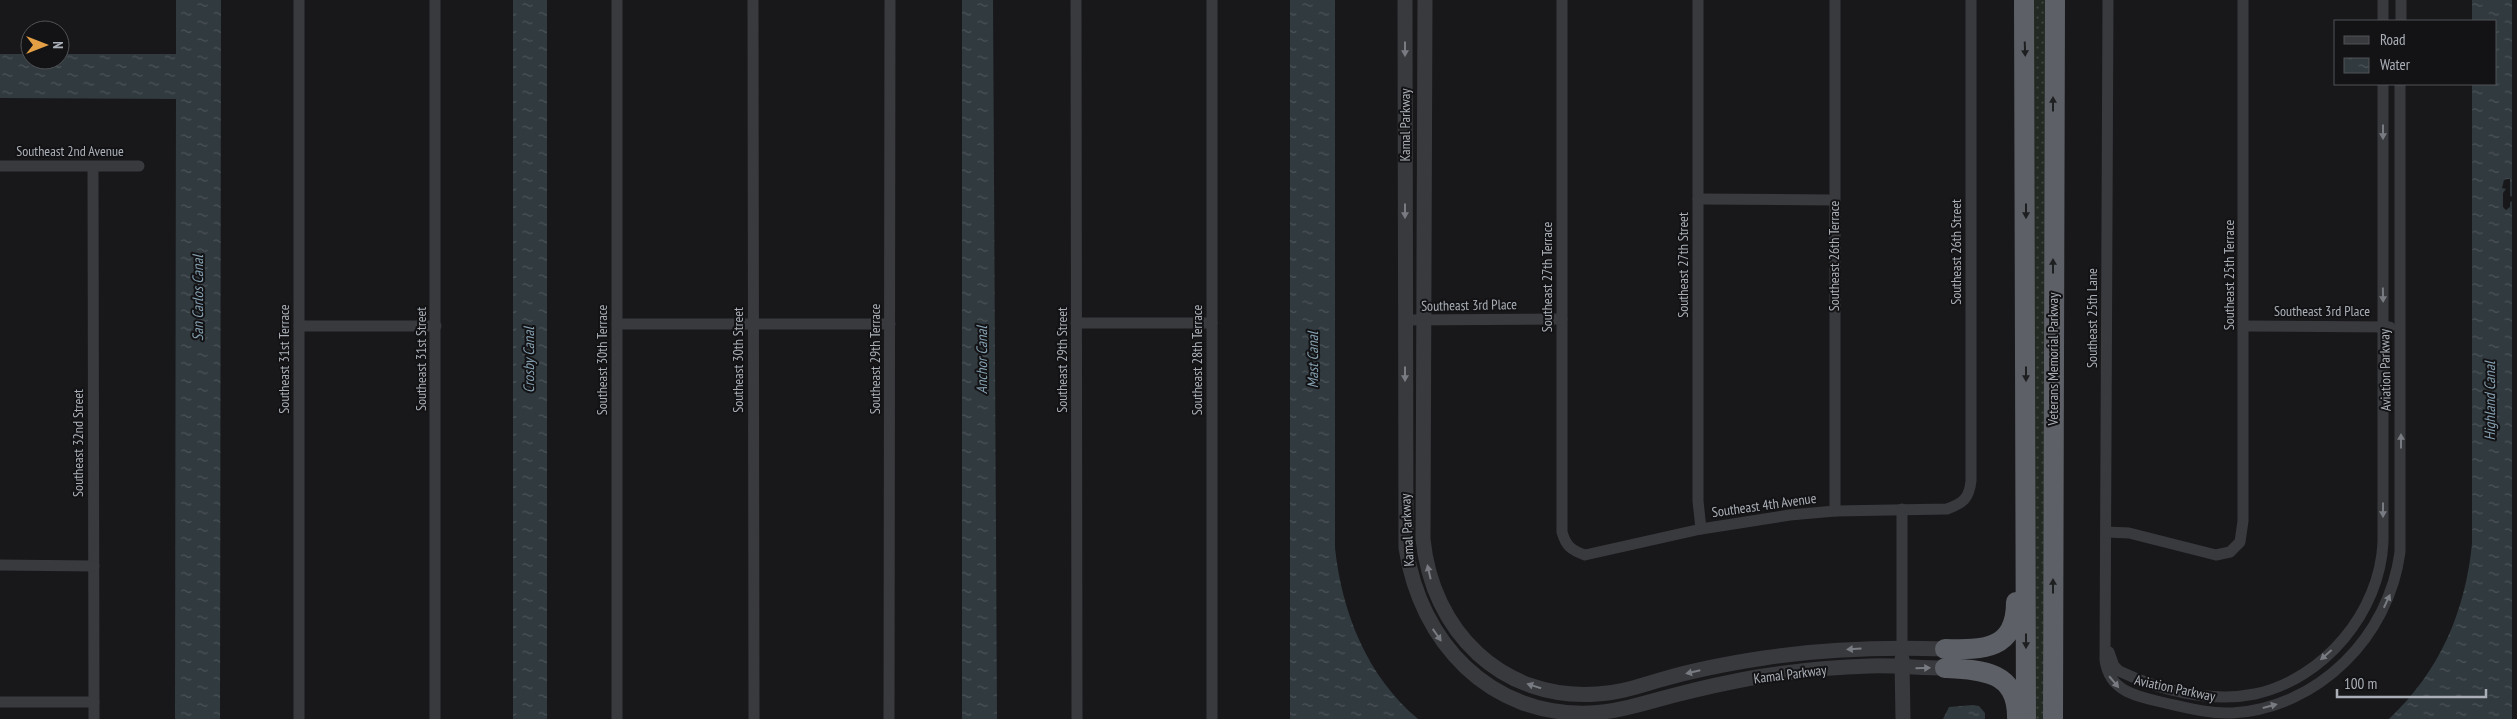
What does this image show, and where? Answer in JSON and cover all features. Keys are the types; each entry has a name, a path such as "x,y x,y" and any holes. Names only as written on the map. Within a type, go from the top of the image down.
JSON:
{"highway":[{"name":"Veterans Memorial Parkway","path":"2024,0 2026,719"},
{"name":"Veterans Memorial Parkway","path":"2053,719 2055,0"},
{"path":"1945,658 1992,646 2003,640 2012,630 2016,610 2016,444 2026,409"},
{"path":"1945,658 1986,672 2004,681 2016,698 2016,719"}],"street":[{"name":"Southeast 31st Terrace","path":"299,0 299,719"},
{"name":"Southeast 31st Street","path":"435,0 435,719"},
{"name":"Southeast 30th Terrace","path":"617,0 617,719"},
{"name":"Southeast 30th Street","path":"753,0 754,719"},
{"name":"Southeast 29th Terrace","path":"889,719 890,0"},
{"name":"Southeast 29th Street","path":"1076,0 1076,719"},
{"name":"Southeast 28th Terrace","path":"1212,0 1212,719"},
{"name":"Kamal Parkway","path":"1405,0 1406,548 1410,573 1417,597 1432,628 1454,656 1479,678 1507,695 1537,707 1572,713 1590,713 1625,708 1719,684 1766,676 1863,666 1902,668 1945,658"},
{"name":"Kamal Parkway","path":"1425,0 1423,539 1427,568 1436,596 1452,626 1475,652 1502,673 1534,687 1568,694 1591,695 1614,692 1668,678 1765,658 1814,652 1902,648 1945,658"},
{"name":"Southeast 27th Terrace","path":"1562,0 1562,532 1565,542 1572,550"},
{"name":"Southeast 27th Street","path":"1698,0 1698,500 1700,530"},
{"name":"Southeast 26th Terrace","path":"1835,0 1835,511"},
{"name":"Southeast 26th Street","path":"1964,503 1970,492 1971,481 1971,0"},
{"name":"Southeast 25th Lane","path":"2106,636 2108,0"},
{"name":"Southeast 25th Terrace","path":"2106,532 2129,533 2216,555 2226,554 2236,547 2241,538 2244,521 2243,0"},
{"path":"2383,0 2383,20"},
{"path":"2400,20 2401,0"},
{"name":"Aviation Parkway","path":"2106,636 2110,659 2119,671 2173,690 2219,696 2255,694 2285,683 2323,658 2346,636 2370,597 2382,554 2383,85"},
{"name":"Aviation Parkway","path":"2106,636 2106,669 2114,683 2121,689 2153,700 2220,713 2264,708 2289,700 2316,685 2351,656 2376,623 2393,586 2398,564 2400,503 2400,85"},
{"name":"Southeast 2nd Avenue","path":"0,166 139,166"},
{"name":"Southeast 32nd Street","path":"92,166 94,719"},
{"path":"1698,199 1834,200"},
{"name":"Southeast 3rd Place","path":"1405,320 1562,319"},
{"path":"1076,323 1212,323"},
{"path":"617,324 890,324"},
{"path":"299,326 436,326"},
{"name":"Southeast 3rd Place","path":"2244,326 2400,327"},
{"name":"Southeast 4th Avenue","path":"1572,550 1585,555 1596,554 1744,521 1835,511 1947,509 1964,503"},
{"path":"1902,509 1903,719"},
{"path":"0,565 94,566"},
{"path":"0,702 94,702"}],"shaded area":[{"path":"2033,0 2048,0 2046,719 2035,719"}],"water":[{"name":"San Carlos Canal","path":"176,0 221,0 220,719 175,719 176,99 0,98 0,54 20,54 20,70 70,70 70,54 176,54"},
{"name":"Crosby Canal","path":"513,0 547,0 547,719 513,719"},
{"name":"Anchor Canal","path":"962,0 993,0 997,719 962,719"},
{"name":"Mast Canal","path":"1290,0 1335,0 1335,548 1338,572 1351,619 1371,663 1384,683 1418,719 1290,719"},
{"name":"Highland Canal","path":"2472,0 2512,0 2512,719 2389,719 2422,681 2447,639 2463,593 2469,569 2472,544 2472,85 2497,85 2497,20 2472,20"},
{"path":"1979,706 1985,713 1985,719 1943,719 1949,707"}],"pier":[{"path":"2510,179 2510,196 2513,197 2513,201 2510,202 2510,207 2506,210 2503,207 2503,193 2506,189 2502,188 2504,180"}]}
